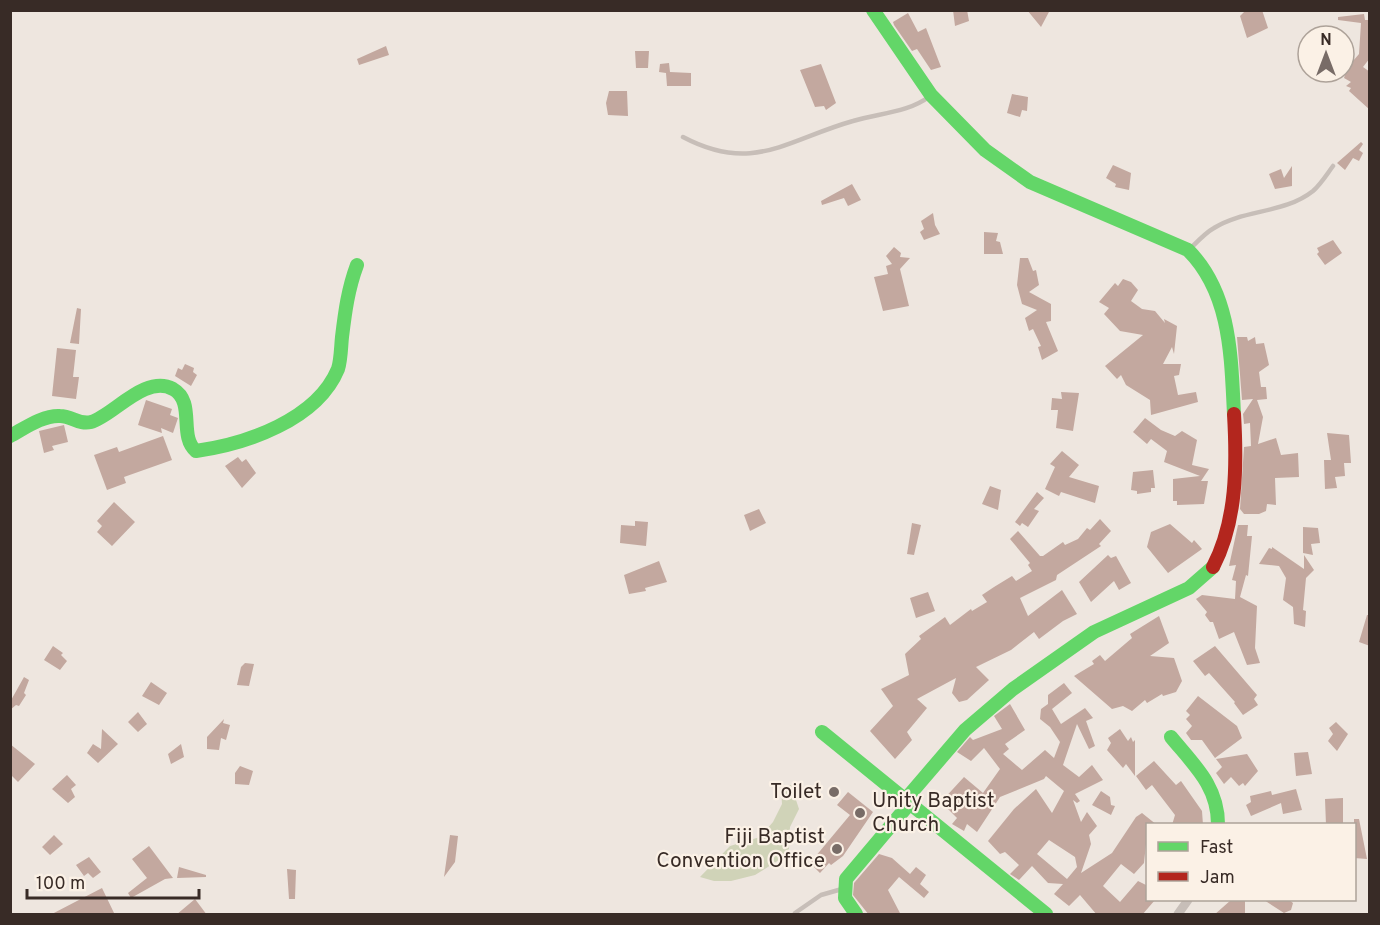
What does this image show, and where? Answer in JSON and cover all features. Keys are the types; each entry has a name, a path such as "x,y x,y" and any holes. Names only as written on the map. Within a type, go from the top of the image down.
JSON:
{"street":[{"path":"856,915 843,900 842,889 846,879 945,752 986,710 1097,630 1202,579 1221,552 1232,498 1237,439 1232,372 1218,296 1206,268 1188,250 1030,182 985,150 931,95 873,10"},
{"path":"10,436 60,413 70,415 79,423 92,422 104,411 156,386 171,387 180,395 187,414 189,444 195,451 225,447 274,427 302,411 318,397 338,368 348,289 357,265"},
{"path":"822,732 1046,915"},
{"path":"1171,737 1208,786 1218,805 1218,823"},
{"path":"1178,915 1187,901"}],"lane":[{"path":"683,137 715,152 750,153 785,147 846,123 917,106 931,95"},
{"path":"1188,250 1214,227 1288,205 1304,197 1316,189 1334,166"},
{"path":"795,914 821,896 842,889"}],"green space":[{"path":"791,785 799,809 790,827 789,849 779,860 755,875 731,881 714,881 700,877 730,846 760,837 773,822 782,804 781,788"}],"building":[{"path":"953,10 967,10 969,21 955,26"},
{"path":"1027,10 1050,10 1041,27"},
{"path":"1246,10 1262,10 1268,28 1247,38 1240,16"},
{"path":"908,13 918,32 926,28 941,67 931,70 917,49 912,51 894,25 893,22"},
{"path":"1364,14 1365,20 1370,20 1370,58 1363,67 1370,72 1370,110 1349,91 1351,88 1346,86 1356,84 1356,58 1359,54 1361,23 1338,20 1338,17"},
{"path":"386,46 389,55 359,65 357,59"},
{"path":"635,51 649,51 648,68 636,68"},
{"path":"669,63 670,72 691,73 691,86 667,86 666,73 659,72 660,64"},
{"path":"821,64 836,103 826,110 824,106 815,107 800,70"},
{"path":"609,91 627,91 628,116 608,115 606,103"},
{"path":"1012,94 1028,97 1027,111 1022,110 1020,117 1007,113"},
{"path":"1361,142 1363,144 1359,150 1363,153 1359,161 1353,158 1345,170 1337,163"},
{"path":"1113,165 1131,173 1129,190 1115,187 1116,184 1106,178"},
{"path":"1292,166 1292,186 1275,189 1269,174 1281,169 1284,178"},
{"path":"852,184 861,200 848,206 844,198 822,205 821,201"},
{"path":"933,213 935,225 940,234 924,240 920,232 924,229 921,221"},
{"path":"984,232 998,233 996,241 1000,242 1003,254 984,254"},
{"path":"1333,240 1342,253 1325,265 1317,254 1319,252 1317,248"},
{"path":"894,247 901,253 900,257 910,258 900,269 909,306 883,311 874,277 888,274 886,266 892,264 886,256"},
{"path":"1020,258 1028,258 1033,271 1036,270 1039,285 1029,292 1051,304 1051,321 1046,322 1058,351 1042,360 1038,347 1041,346 1033,329 1029,331 1025,318 1037,310 1022,304 1017,285"},
{"path":"1123,279 1131,282 1138,290 1131,301 1142,309 1155,311 1165,323 1164,319 1177,326 1174,354 1172,347 1163,364 1181,364 1179,375 1174,376 1178,395 1196,392 1198,402 1151,415 1150,400 1126,385 1121,375 1117,379 1105,366 1143,335 1120,331 1104,314 1109,308 1099,302 1115,283 1118,286"},
{"path":"77,308 81,309 79,344 70,343"},
{"path":"1237,337 1247,337 1248,341 1255,337 1256,344 1264,343 1269,365 1259,372 1261,387 1266,387 1267,399 1257,400 1263,417 1258,444 1276,438 1281,455 1298,453 1299,477 1275,478 1276,505 1267,504 1266,511 1259,514 1244,514 1240,509 1244,447 1251,446 1250,423 1244,424 1243,414 1253,399 1242,400"},
{"path":"57,348 76,350 73,377 79,377 76,399 52,396"},
{"path":"185,364 194,368 193,372 197,375 191,386 175,376 178,368 182,370"},
{"path":"1061,392 1079,393 1073,431 1056,428 1058,410 1051,410 1052,398 1062,399"},
{"path":"146,400 172,409 170,415 178,418 173,433 161,428 162,433 138,425"},
{"path":"1145,418 1161,430 1175,436 1182,431 1197,440 1192,465 1209,469 1201,481 1208,481 1204,504 1177,505 1177,501 1173,501 1173,479 1200,476 1164,462 1167,451 1151,439 1147,444 1133,432"},
{"path":"64,425 68,442 52,446 54,450 44,453 39,431"},
{"path":"1327,433 1349,435 1351,463 1344,463 1345,476 1335,477 1337,488 1325,489 1324,460 1331,460"},
{"path":"163,436 172,460 124,477 126,483 107,490 94,455 117,447 119,452"},
{"path":"1062,451 1079,465 1069,477 1099,486 1095,503 1061,492 1059,496 1045,489 1055,467 1050,464"},
{"path":"238,457 242,462 246,459 256,473 242,488 225,466"},
{"path":"1153,470 1155,488 1151,488 1151,492 1137,494 1137,491 1131,490 1133,472"},
{"path":"990,486 1001,490 998,510 982,504"},
{"path":"1037,492 1044,498 1034,509 1039,511 1028,527 1022,523 1020,526 1015,522"},
{"path":"114,502 135,522 112,546 97,532 102,526 97,521"},
{"path":"759,509 766,523 750,531 744,515"},
{"path":"1100,519 1111,531 1099,544 1101,546 1057,575 1056,580 1020,598 1028,616 1062,590 1077,614 1063,621 1039,639 1034,632 1011,650 976,667 989,680 967,700 959,702 952,693 956,678 917,699 927,708 907,732 912,740 895,759 870,731 893,706 881,689 909,675 905,654 921,639 919,636 945,617 950,625 971,609 972,611 987,602 982,595 994,587 1012,576 1016,581 1032,571 1028,565 1030,563 1010,539 1018,531 1040,556 1043,556 1063,542 1065,545 1078,539 1087,528 1090,530"},
{"path":"635,521 648,522 646,546 620,543 621,525 635,526"},
{"path":"912,523 921,525 914,555 907,554"},
{"path":"1170,524 1192,543 1194,540 1202,549 1168,573 1147,547 1151,532"},
{"path":"1238,525 1248,525 1247,536 1252,536 1248,576 1246,575 1240,597 1257,606 1255,648 1260,663 1247,665 1234,632 1219,639 1213,622 1210,622 1205,615 1207,612 1196,599 1202,595 1235,599 1236,581 1232,580 1236,565 1229,566"},
{"path":"1303,527 1318,528 1320,543 1311,544 1313,555 1303,553"},
{"path":"1272,547 1304,569 1304,555 1314,570 1306,578 1303,610 1306,611 1305,627 1294,624 1293,607 1283,600 1286,578 1279,566 1259,564"},
{"path":"1108,555 1111,558 1116,556 1131,583 1119,590 1114,581 1091,602 1079,582"},
{"path":"659,561 667,582 645,588 646,591 629,594 624,575"},
{"path":"928,592 935,611 916,618 910,598"},
{"path":"1367,615 1370,615 1370,646 1359,642"},
{"path":"1159,616 1169,643 1150,656 1174,658 1182,681 1176,692 1163,696 1162,694 1147,703 1145,700 1132,711 1123,706 1112,709 1074,676 1094,664 1092,661 1100,655 1105,661 1132,638 1130,634"},
{"path":"53,646 63,653 61,655 67,661 60,670 44,660"},
{"path":"1215,646 1257,695 1254,699 1258,705 1243,715 1235,702 1209,673 1205,676 1193,661"},
{"path":"245,663 254,664 249,686 237,685 241,667"},
{"path":"24,677 29,680 24,693 26,695 19,706 16,705 10,710 10,702"},
{"path":"151,682 167,693 159,705 142,696"},
{"path":"1064,683 1072,693 1052,709 1061,724 1085,708 1093,718 1086,721 1095,746 1089,749 1077,724 1063,765 1079,777 1092,765 1103,780 1075,794 1080,801 1077,803 1073,800 1081,822 1087,812 1097,826 1089,835 1091,844 1081,873 1112,853 1136,817 1142,813 1154,823 1146,823 1144,863 1134,874 1121,864 1103,886 1120,902 1138,881 1146,885 1146,901 1154,901 1142,915 1097,915 1080,895 1069,906 1054,894 1063,884 1048,883 1032,866 1019,880 1010,874 1019,865 1005,852 1000,854 988,841 1014,809 1036,789 1052,813 1064,791 1046,776 1044,779 1000,797 977,832 967,824 964,831 952,824 957,818 941,802 964,777 983,793 1000,769 984,748 971,761 957,752 970,737 973,740 1002,729 994,716 1010,704 1025,730 1005,744 1009,749 1003,754 1022,770 1045,750 1054,758 1060,742 1050,727 1040,719 1041,709 1048,704 1048,695","holes":["1049,840 1075,857 1077,867 1067,879 1037,854"]},
{"path":"1198,696 1237,726 1242,738 1215,758 1202,740 1191,740 1186,733 1192,726 1186,719 1190,715 1186,711"},
{"path":"138,712 147,724 138,732 128,722"},
{"path":"224,719 223,723 230,725 226,740 221,738 219,750 207,749 207,737"},
{"path":"1336,722 1348,734 1337,751 1328,741 1333,734 1329,728"},
{"path":"102,729 118,744 98,763 87,753 93,744 101,749"},
{"path":"1120,729 1128,741 1131,737 1133,742 1135,740 1135,776 1126,764 1123,768 1107,750 1111,743 1108,738"},
{"path":"10,744 35,764 18,782 10,774"},
{"path":"181,744 184,757 171,764 168,754"},
{"path":"1308,752 1312,774 1296,776 1294,753"},
{"path":"1247,754 1258,771 1245,786 1243,783 1239,786 1231,777 1224,784 1216,773 1222,767 1216,759"},
{"path":"1154,761 1176,785 1181,781 1202,811 1203,823 1173,823 1175,815 1152,785 1146,790 1136,776"},
{"path":"240,766 253,771 249,785 235,784 235,773"},
{"path":"67,775 76,785 71,789 75,797 68,803 52,789"},
{"path":"1296,789 1302,810 1283,814 1281,803 1251,816 1246,805 1251,802 1250,796 1271,791 1272,795"},
{"path":"1101,791 1110,797 1111,805 1115,806 1111,815 1092,805"},
{"path":"848,792 873,812 843,856 831,865 829,863 820,873 810,863 850,815 837,805"},
{"path":"1343,798 1343,823 1326,823 1325,799"},
{"path":"1354,819 1359,819 1367,859 1356,858 1356,823"},
{"path":"54,835 63,844 50,855 42,847"},
{"path":"450,835 458,836 455,862 444,877"},
{"path":"149,846 173,878 165,879 131,898 128,893 147,878 132,859"},
{"path":"879,854 892,858 910,874 916,867 926,875 920,884 929,892 924,898 899,877 888,890 901,915 869,915 853,895 854,883"},
{"path":"89,857 101,872 93,878 88,873 84,876 76,865"},
{"path":"179,867 206,875 206,877 177,878"},
{"path":"287,869 296,870 295,899 289,899"},
{"path":"102,888 115,915 50,915"},
{"path":"195,899 207,915 176,915"},
{"path":"1230,901 1245,901 1245,915 1214,915"},
{"path":"1266,901 1290,901 1293,903 1291,910 1284,913"}],"traffic: fast":[{"path":"873,10 931,95 985,150 1030,182 1188,250 1202,267 1221,305 1232,370 1234,414"},
{"path":"10,436 34,423 54,416 91,422 141,391 162,386 173,389 184,402 188,437 196,451 216,448 278,427 297,416 314,402 328,387 338,369 347,301 357,265"},
{"path":"905,800 965,730 1013,689 1094,632 1189,588 1213,567"},
{"path":"822,732 1046,914"},
{"path":"1171,737 1209,787 1217,810 1218,823"},
{"path":"856,914 845,898 846,879 910,803"}],"traffic: jam":[{"path":"1213,567 1227,531 1234,492 1234,414"}],"place":[{"name":"Toilet","path":"834,792"},
{"name":"Unity Baptist Church","path":"860,813"},
{"name":"Fiji Baptist Convention Office","path":"837,849"}]}
